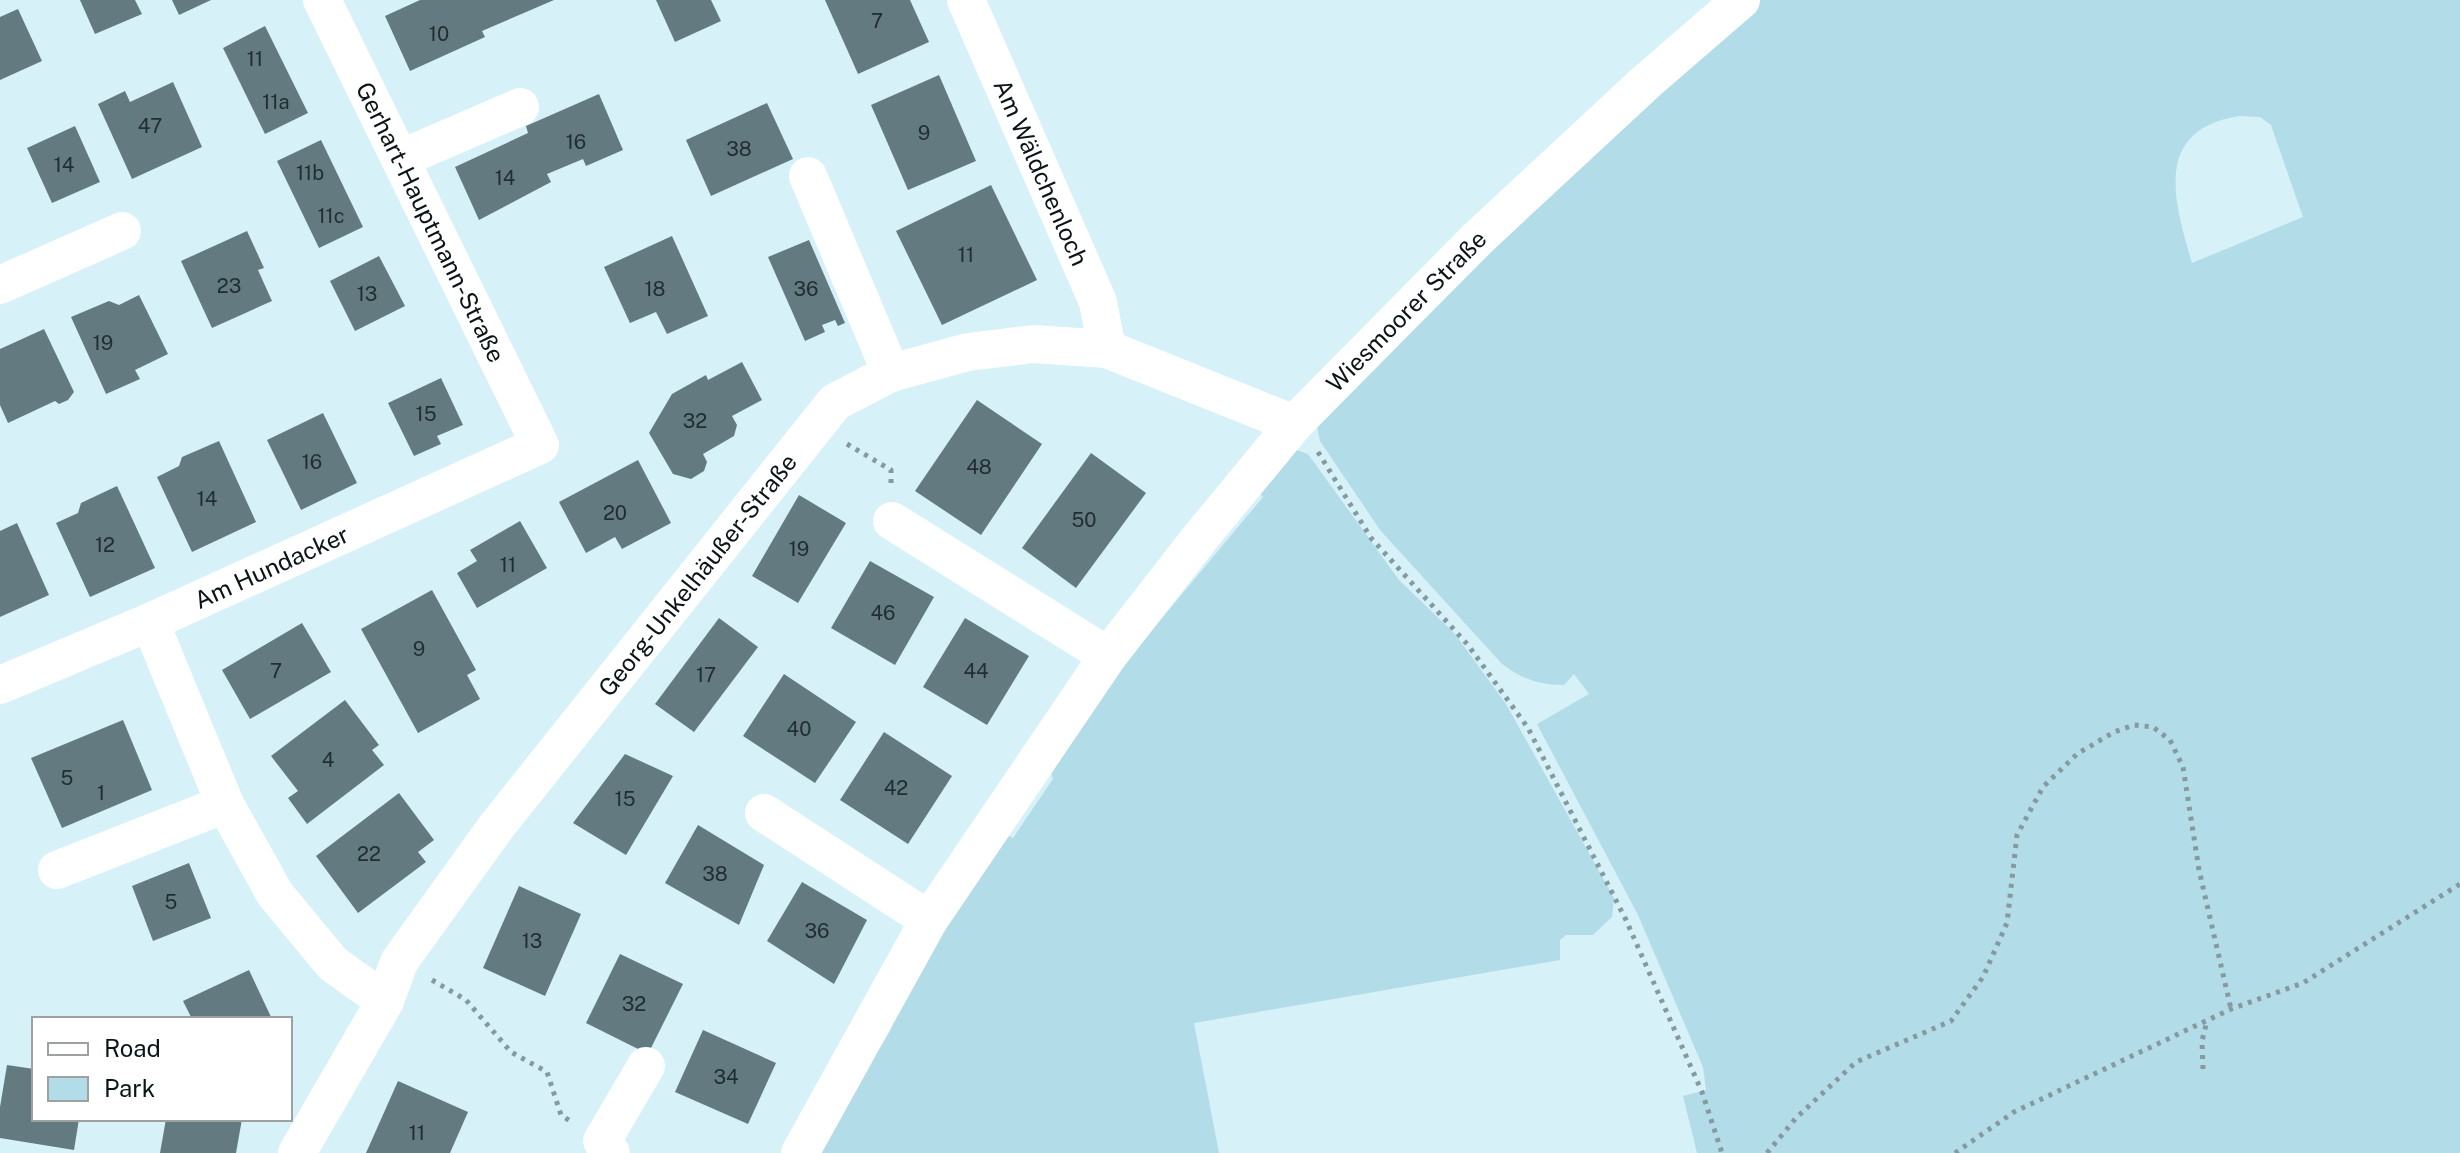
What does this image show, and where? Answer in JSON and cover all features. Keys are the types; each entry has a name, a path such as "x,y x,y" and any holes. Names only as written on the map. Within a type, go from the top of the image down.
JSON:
{"street":[{"name":"Am Wäldchenloch","path":"966,0 1098,302 1107,349"},
{"name":"Wiesmoorer Straße","path":"800,1153 929,920 1108,656 1294,424 1476,240 1645,83 1741,0"},
{"name":"Gerhart-Hauptmann-Straße","path":"326,1 540,445"},
{"path":"400,159 520,107"},
{"path":"808,176 891,373"},
{"path":"0,285 122,231"},
{"name":"Georg-Unkelhäußer-Straße","path":"297,1153 385,1001 399,962 496,827 835,402 891,373 968,352 1020,346 1107,349 1294,424"},
{"name":"Am Hundacker","path":"0,685 150,622 540,445"},
{"path":"892,521 1108,656"},
{"path":"150,622 225,804 275,894 333,964 385,1001"},
{"path":"57,870 225,804"},
{"path":"764,813 929,920"},
{"path":"611,1153 602,1141 646,1066"}],"path":[{"path":"1294,424 1323,459 1371,538 1468,645 1528,728 1626,920 1702,1092 1722,1153"},
{"path":"815,425 891,470 892,521"},
{"path":"1767,1153 1796,1118 1856,1062 1951,1021 1983,977 2007,923 2017,835 2043,787 2077,754 2114,732 2134,725 2153,727 2170,740 2183,767 2199,870 2231,1009"},
{"path":"1955,1153 2014,1112 2231,1009 2303,983 2460,884"},
{"path":"466,1000 511,1052 547,1072 561,1115"},
{"path":"2203,1069 2202,1041 2207,1020"}],"green space":[{"path":"1760,0 2460,0 2460,1153 1697,1153 1683,1096 1706,1090 1703,1067 1638,915 1537,724 1589,694 1574,674 1564,685 1547,684 1517,674 1502,664 1380,530 1320,441 1317,426 1678,66","holes":["2239,116 2260,117 2271,125 2303,217 2192,263 2176,193 2176,172 2181,152 2192,136 2211,124"]},
{"path":"1293,449 1308,454 1399,580 1455,634 1506,704 1614,898 1612,917 1593,935 1566,935 1560,940 1560,960 1194,1023 1219,1153 815,1153 890,1031 907,986 1000,831 1013,838 1053,779 1047,756 1263,497 1256,489"}],"building":[{"path":"80,0 135,0 142,14 95,34"},
{"path":"172,0 211,0 179,15"},
{"path":"420,0 554,0 482,31 485,37 410,71 385,16"},
{"path":"656,0 711,0 721,21 675,42"},
{"path":"825,0 910,0 929,42 858,74"},
{"path":"18,9 42,61 0,80 0,17"},
{"path":"265,26 308,113 265,134 223,48"},
{"path":"939,75 976,161 908,190 871,105"},
{"path":"173,82 202,147 132,179 98,104 125,91 130,102"},
{"path":"599,94 623,150 586,166 583,159 547,174 551,182 479,220 455,167 528,133 526,126"},
{"path":"767,103 793,159 711,196 686,140"},
{"path":"75,126 100,182 52,203 27,148"},
{"path":"321,140 363,227 319,248 277,161"},
{"path":"991,185 1037,280 942,325 896,231"},
{"path":"247,231 264,268 258,270 272,301 212,328 181,261"},
{"path":"672,236 708,316 667,334 656,312 630,323 604,267"},
{"path":"809,240 845,323 838,326 835,320 822,325 825,332 805,341 768,257"},
{"path":"379,256 405,306 355,331 330,281"},
{"path":"139,295 168,354 135,370 140,379 106,394 71,317 109,301 119,305"},
{"path":"44,329 74,392 68,400 59,404 55,401 8,423 0,405 0,349"},
{"path":"742,362 762,400 732,416 737,425 734,436 703,454 707,462 704,471 691,479 673,474 649,433 672,394 706,375 708,380"},
{"path":"441,378 463,425 437,436 441,444 414,456 388,403"},
{"path":"977,400 1042,444 981,535 915,491"},
{"path":"323,413 357,483 301,510 267,440"},
{"path":"219,441 256,522 192,552 157,477 179,466 182,457"},
{"path":"1091,453 1146,493 1076,588 1022,548"},
{"path":"638,460 671,523 622,549 615,537 586,553 559,502"},
{"path":"117,486 155,568 90,597 56,523 78,513 81,503"},
{"path":"799,495 846,523 798,603 752,576"},
{"path":"520,521 547,568 477,608 457,573 477,561 470,550"},
{"path":"17,523 49,595 0,617 0,531"},
{"path":"870,561 934,597 895,665 831,628"},
{"path":"432,590 476,670 467,675 480,699 418,733 361,629"},
{"path":"719,618 758,647 694,732 655,704"},
{"path":"965,618 1029,656 987,725 923,687"},
{"path":"302,623 331,672 250,719 222,670"},
{"path":"784,674 856,722 815,783 743,736"},
{"path":"345,700 379,745 372,750 384,765 307,824 288,798 298,791 271,756"},
{"path":"123,720 152,790 62,828 31,758"},
{"path":"884,732 952,776 908,844 840,800"},
{"path":"625,754 673,776 626,855 573,823"},
{"path":"399,793 434,840 418,852 426,862 358,913 316,856"},
{"path":"698,825 764,865 739,925 665,883"},
{"path":"189,863 211,918 153,941 132,886"},
{"path":"802,882 867,920 834,984 767,941"},
{"path":"519,886 581,914 545,996 483,968"},
{"path":"620,954 683,984 648,1054 586,1023"},
{"path":"249,970 271,1017 191,1017 183,1001"},
{"path":"703,1030 776,1063 748,1124 675,1092"},
{"path":"7,1065 32,1069 32,1121 79,1121 74,1150 0,1138 0,1107"},
{"path":"398,1081 468,1112 450,1153 366,1153"},
{"path":"166,1121 242,1121 236,1153 160,1153"}]}
